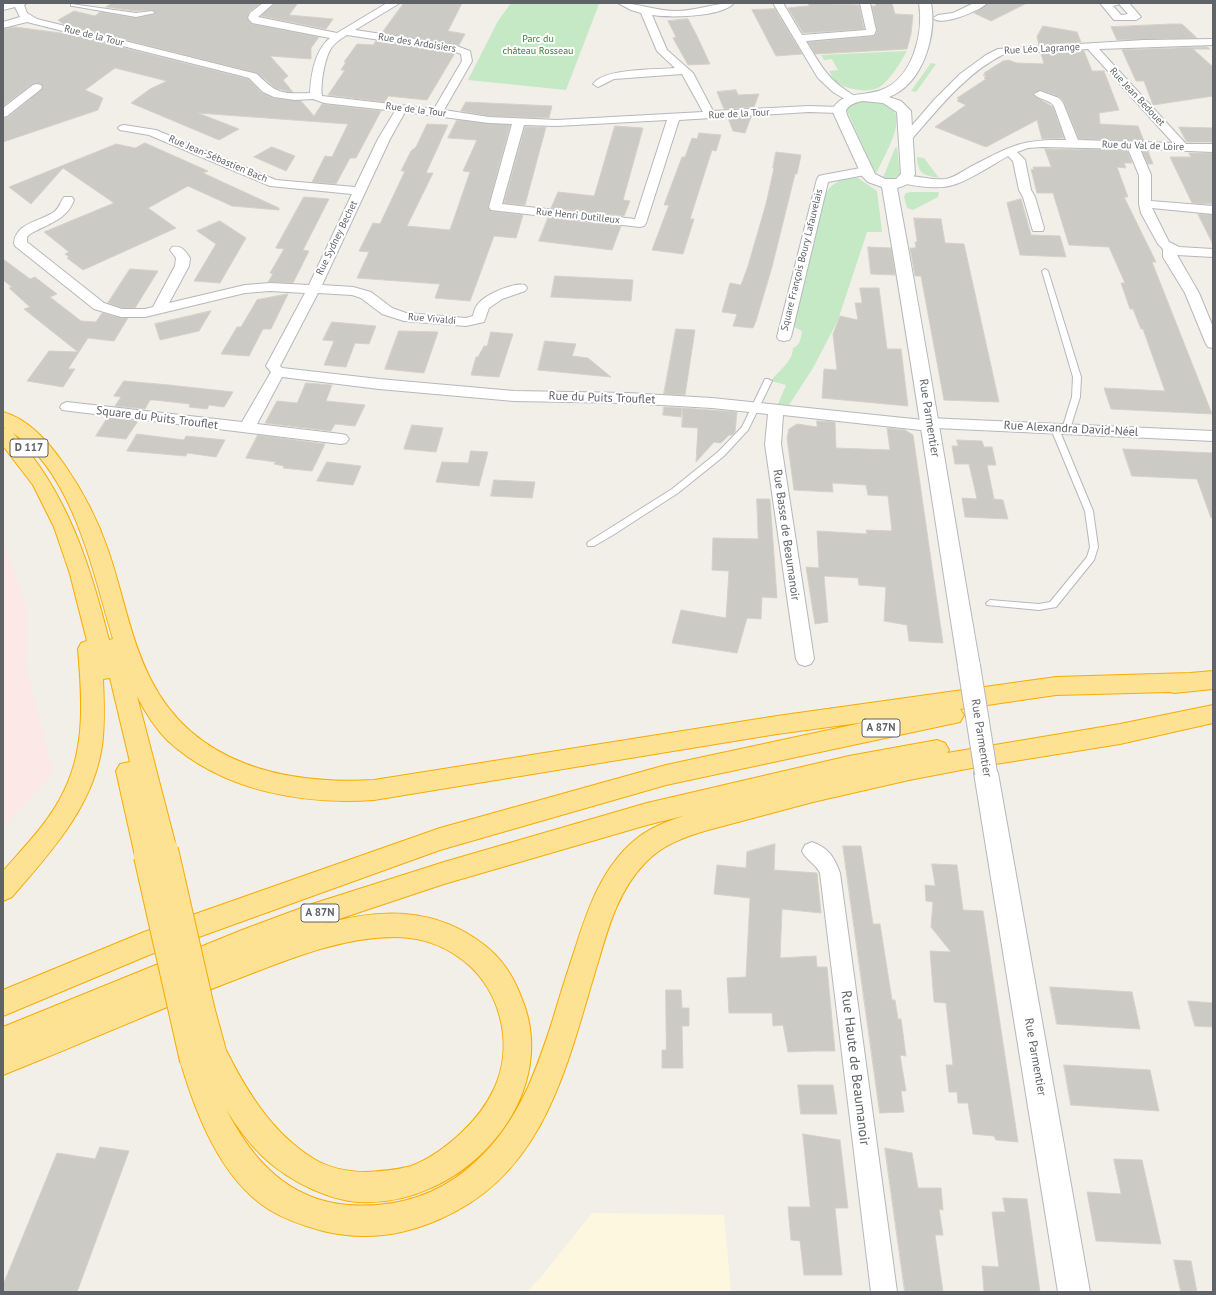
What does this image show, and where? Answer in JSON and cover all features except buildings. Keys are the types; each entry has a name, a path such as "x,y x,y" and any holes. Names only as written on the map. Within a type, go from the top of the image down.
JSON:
{"highway":[{"name":"D 117","path":"3,420 34,454 46,479"},
{"path":"3,420 31,437 57,469 68,487 97,550 125,646 134,670 159,714 180,737 210,759 227,768 269,783 329,791 374,790 777,725 1056,686 1189,682"},
{"name":"D 117","path":"3,434 46,479"},
{"path":"46,479 85,586 156,853"},
{"path":"46,479 70,513 85,546 95,578 203,1056 203,1092 224,1136 245,1166 269,1191 283,1201 322,1216 348,1221 380,1222 414,1215 445,1203 476,1183 508,1150 521,1132 543,1092 598,918 607,897 615,882 633,857 655,839 696,823 871,778 1013,750 1120,734 1213,714"},
{"path":"3,889 53,831 74,794 87,761 92,732 92,694 85,586"},
{"name":"A 87N","path":"3,1003 144,944 440,839 658,777 905,723 1067,698 1213,680"},
{"name":"A 87N","path":"3,1041 150,979 312,916 444,872 648,814 849,766 1068,727 1213,708"},
{"path":"3,1061 170,992 292,946 362,928 395,924 411,925 428,929 448,936 471,950 496,975 506,992 514,1012 518,1033 518,1054 513,1081 504,1104 475,1142 446,1166 429,1175 401,1184 383,1187 363,1188 326,1180 307,1172 280,1153 252,1121 228,1086 203,1056"}],"street":[{"path":"3,7 22,3"},
{"name":"Rue des Ardoisiers","path":"269,3 254,15 253,18 256,21 454,48 466,53 468,61 437,112"},
{"path":"316,96 324,53 331,42 395,3"},
{"path":"623,3 646,12 666,13 697,12 729,3"},
{"path":"778,3 822,76 836,90 852,99"},
{"path":"798,38 870,33 872,30 865,3"},
{"path":"873,97 889,100 899,105 905,114 908,174 905,180 888,184 875,180 869,176 838,110 843,104 852,99 873,97 895,89 916,62 921,51 926,30 925,3"},
{"path":"899,105 903,95 931,58 936,39 938,18 936,3"},
{"path":"938,18 955,16 982,3"},
{"path":"1115,3 1105,3 1118,18 1136,17 1124,3"},
{"path":"3,25 26,19 23,16 19,4"},
{"path":"646,12 662,51 685,71 692,80 710,115"},
{"path":"1122,17 1137,35"},
{"name":"Rue de la Tour","path":"26,19 253,76 267,90 278,95 295,97 316,96 324,100 437,112 489,120 571,123 809,109 838,110"},
{"name":"Rue Léo Lagrange","path":"906,138 962,78 994,54 1002,51 1015,49 1091,46 1137,35 1213,42"},
{"name":"Rue Jean Bedouet","path":"1091,46 1183,147"},
{"path":"598,84 602,80 612,76 685,71"},
{"path":"3,114 38,87"},
{"path":"1040,94 1055,100 1059,105 1073,144"},
{"name":"Rue Sydney Bechet","path":"277,371 273,366 313,290 384,139 402,108"},
{"name":"Rue Henri Dutilleux","path":"519,121 495,206 640,223 674,117"},
{"name":"Rue Jean-Sébastien Bach","path":"124,128 152,132 274,183 360,191"},
{"name":"Rue du Val de Loire","path":"905,180 930,183 950,182 1019,146 1032,144 1213,148"},
{"path":"1133,146 1145,175 1145,204 1147,213 1164,244 1170,249 1182,252 1213,253"},
{"path":"1009,151 1015,154 1019,160 1019,168 1025,190 1029,197 1038,228"},
{"name":"Square François Boury Lafauvelais","path":"784,337 820,186 823,179 866,172"},
{"name":"Rue Parmentier","path":"888,184 912,312 990,794 1074,1292"},
{"path":"68,200 66,207 59,214 32,227 23,233 19,240 22,246 99,306 121,313 145,313 258,287 313,290"},
{"path":"1145,204 1213,210"},
{"path":"1170,249 1170,257 1192,293 1213,344"},
{"path":"158,310 182,266 183,258 177,250"},
{"name":"Rue Vivaldi","path":"313,290 353,291 366,295 386,311 404,317 466,322 478,319 483,306 497,296 520,288"},
{"path":"247,428 277,371"},
{"name":"Rue du Puits Trouflet","path":"277,371 514,396 628,398 712,403 930,425"},
{"name":"Square du Puits Trouflet","path":"66,407 341,439"},
{"name":"Rue Basse de Beaumanoir","path":"776,410 773,444 805,659"},
{"name":"Rue Alexandra David-Néel","path":"930,425 1213,436"},
{"name":"Rue Haute de Beaumanoir","path":"812,851 825,861 830,873 884,1292"}],"lane":[{"path":"73,4 136,15 152,13"},
{"path":"990,602 1039,607 1053,605 1091,558 1094,546 1089,511 1061,429 1076,396 1077,377 1045,271"},
{"path":"590,544 610,533 675,491 721,454 745,428 768,381"}],"shaded area":[{"path":"3,536 26,606 26,666 53,772 3,828"},
{"path":"592,1213 724,1215 731,1292 526,1292 542,1276"}],"green space":[{"name":"Parc du château Rosseau","path":"511,3 599,4 566,90 468,80 498,21"},
{"path":"907,51 896,70 889,78 881,86 871,90 848,88 837,82 829,71 838,70 832,59 824,60 821,55"},
{"path":"931,63 936,64 916,92 911,91"},
{"path":"862,101 880,102 891,107 896,114 894,136 877,172 875,172 847,111 851,105"},
{"path":"897,147 900,174 893,179 883,178 895,148"},
{"path":"917,157 924,158 939,178 922,173"},
{"path":"858,178 877,191 882,232 867,232 838,320 813,368 789,405 778,404 786,385 771,381 788,362 793,348 801,339 802,331 794,327 826,193 832,186 840,181"},
{"path":"939,192 938,197 913,210 907,208 904,197 906,193"}]}
